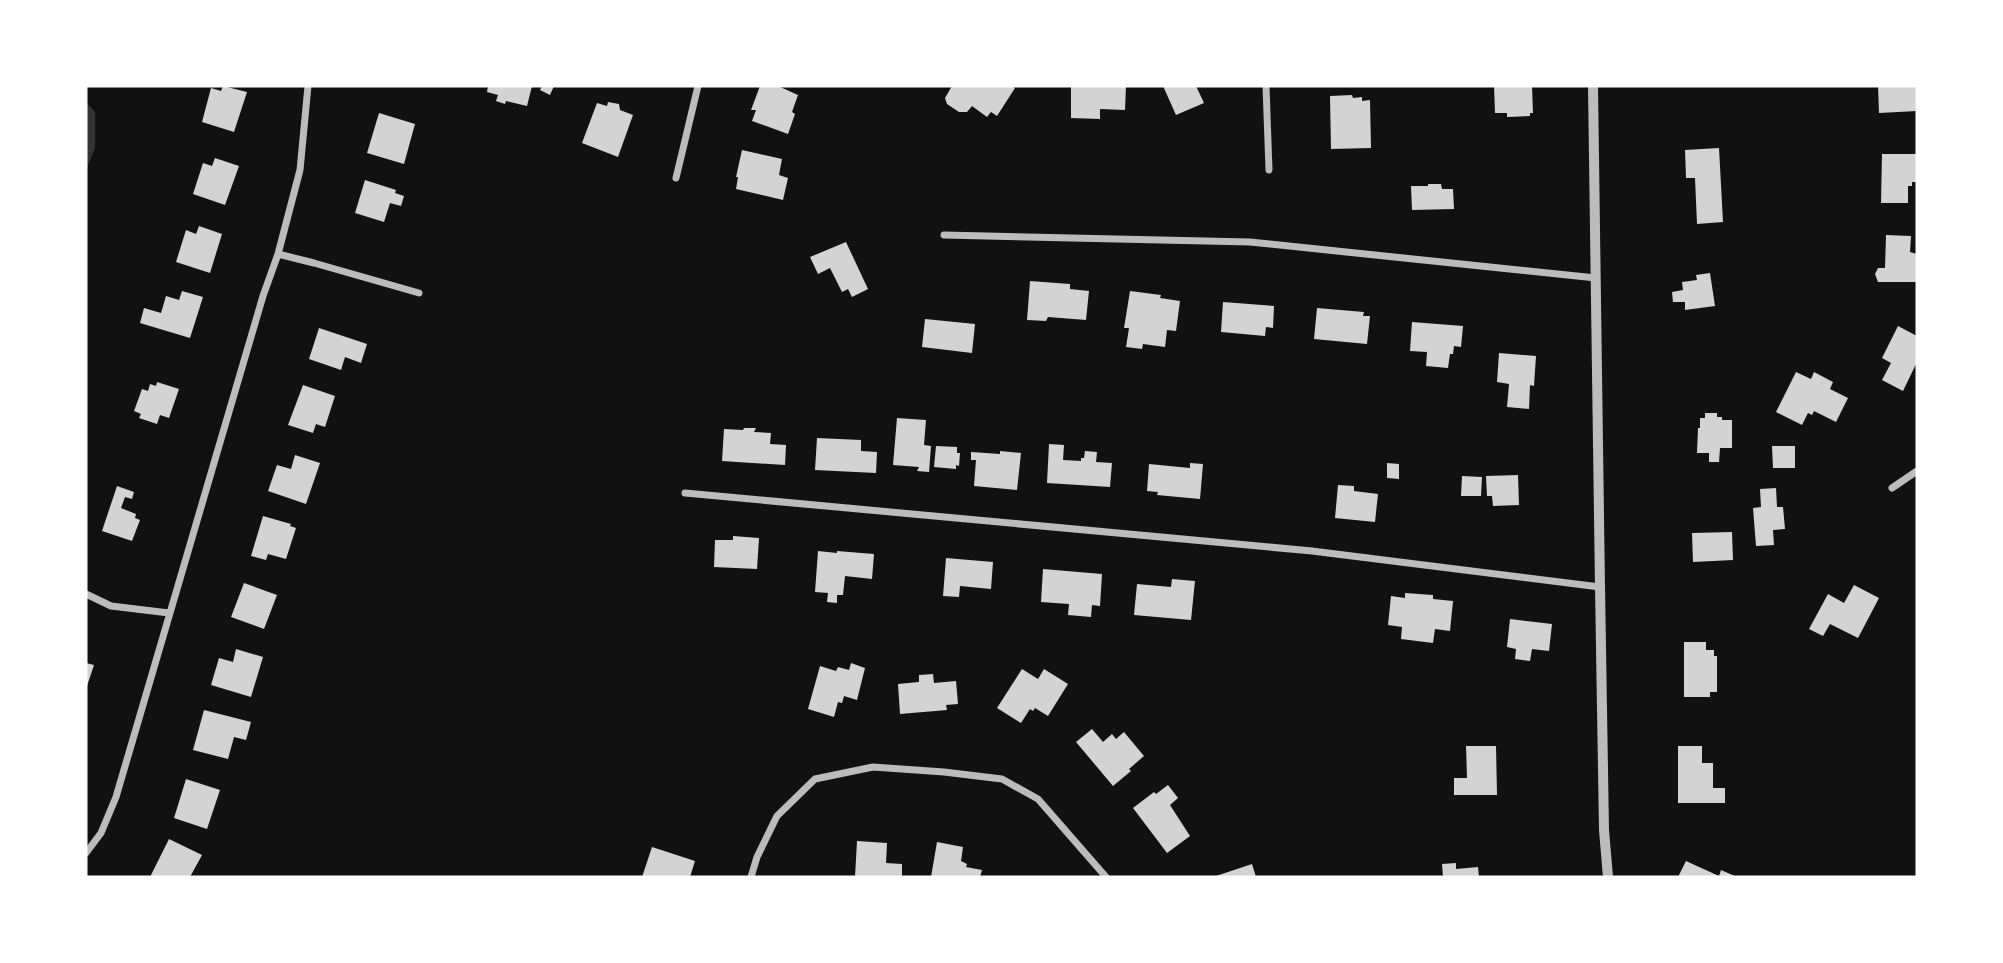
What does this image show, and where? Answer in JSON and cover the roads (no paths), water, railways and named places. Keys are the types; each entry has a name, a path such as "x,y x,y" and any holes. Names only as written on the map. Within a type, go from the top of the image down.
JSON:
{"street":[{"path":"86,853 101,833 116,797 259,310 278,254 300,170 308,86"},
{"path":"676,178 698,86"},
{"path":"1266,86 1269,170"},
{"path":"1593,86 1604,830 1608,877"},
{"path":"944,234 1250,242 1596,278"},
{"path":"278,254 419,293"},
{"path":"1892,488 1917,471"},
{"path":"685,494 1312,551 1600,587"},
{"path":"86,594 111,606 169,613"},
{"path":"751,877 757,857 777,816 815,779 873,767 1002,779 1038,799 1106,877"}]}
